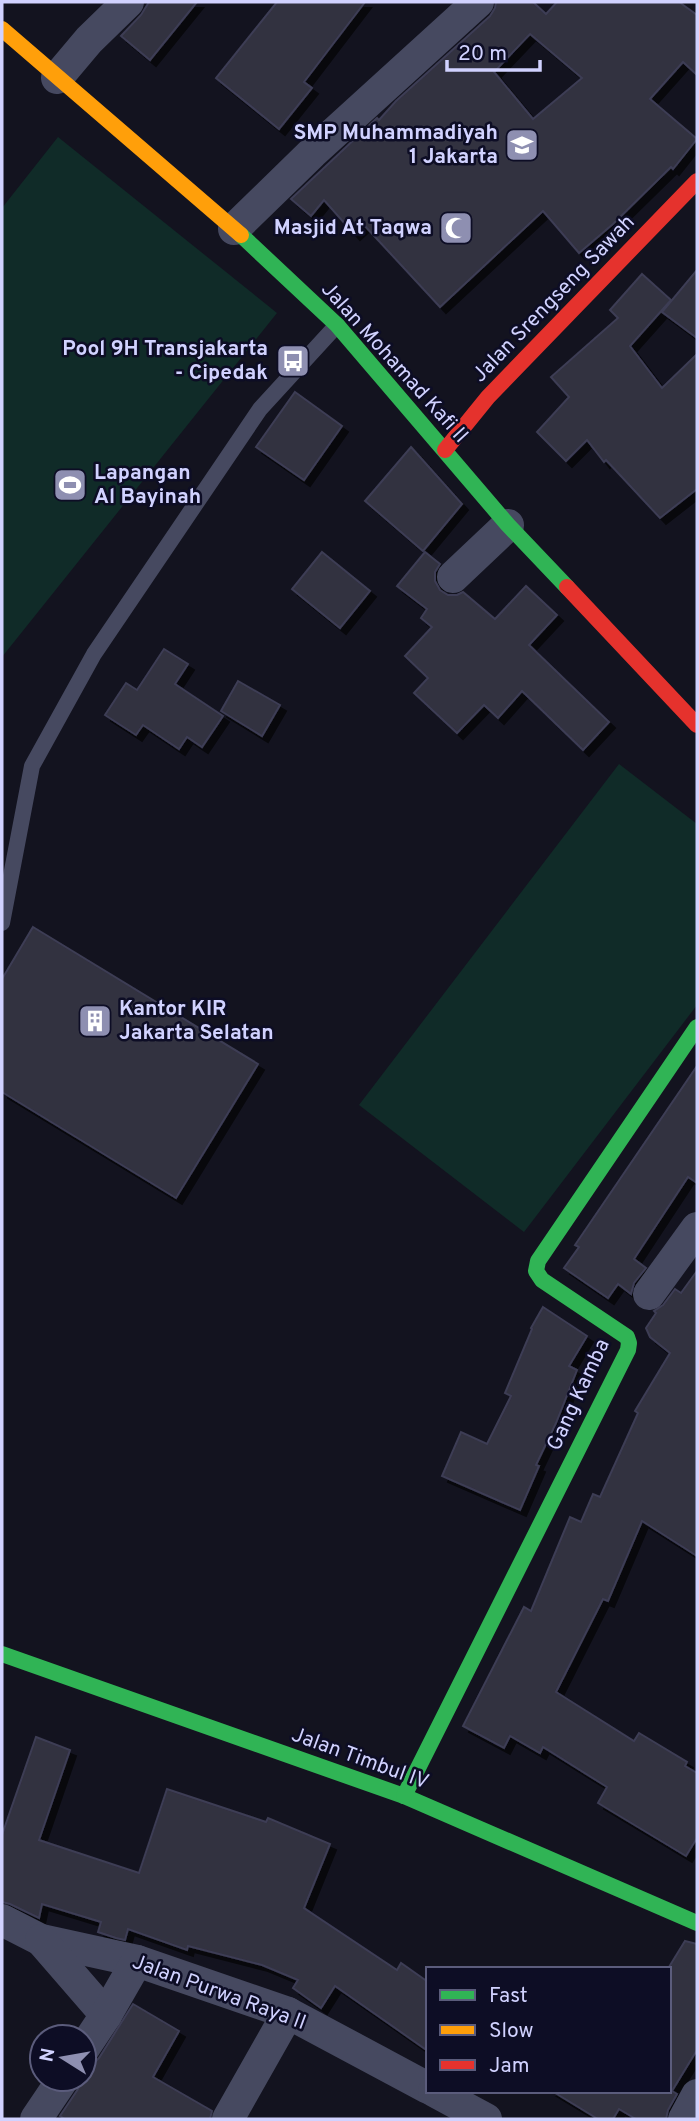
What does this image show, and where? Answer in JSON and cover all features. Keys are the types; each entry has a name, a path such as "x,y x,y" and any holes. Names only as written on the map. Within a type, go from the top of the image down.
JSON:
{"street":[{"path":"63,71 89,40 128,2"},
{"path":"234,229 312,153 478,2"},
{"name":"Jalan Mohamad Kafi II","path":"3,31 63,71 337,325 450,444 508,525 697,726"},
{"name":"Jalan Srengseng Sawah","path":"450,444 488,397 697,181"},
{"path":"453,577 508,525"},
{"name":"Gang Kamba","path":"404,1796 628,1350 627,1337 541,1280 536,1272 538,1261 697,1027"},
{"path":"649,1294 697,1228"},
{"name":"Jalan Timbul IV","path":"2,1654 404,1796 697,1923"},
{"name":"Jalan Purwa Raya II","path":"2,1920 41,1940 137,1961 288,2014 426,2087"},
{"path":"41,1940 106,2015"},
{"path":"98,2027 137,1961"},
{"path":"228,2119 288,2014"},
{"path":"36,2119 54,2093"},
{"path":"437,2093 469,2115"},
{"path":"684,2119 697,2095"}],"lane":[{"path":"2,923 32,766 94,654 260,409 337,325"}],"green space":[{"name":"Lapangan Al Bayinah","path":"58,137 277,313 2,657 2,208"},
{"path":"619,764 697,824 697,1005 524,1232 359,1105"}],"building":[{"path":"149,2 197,2 150,60 121,36"},
{"path":"277,2 365,2 304,82 312,88 279,129 216,78"},
{"path":"496,2 533,2 546,14 557,2 679,2 697,15 697,75 683,62 650,99 697,139 673,169 671,167 579,253 543,211 440,307 364,225 354,234 324,200 311,216 291,199 377,118 379,120 396,101 490,16","holes":["530,34 582,78 533,119 494,72"]},
{"path":"697,270 697,338 662,312"},
{"path":"642,274 671,300 630,346 662,388 697,354 697,489 660,518 606,460 604,462 587,440 566,461 537,432 569,397 551,377 618,318 610,310"},
{"path":"295,392 342,426 304,480 256,447"},
{"path":"411,447 462,504 423,551 365,501"},
{"path":"322,552 370,591 340,628 292,589"},
{"path":"425,552 440,564 435,572 435,581 440,590 448,595 463,592 495,619 526,586 557,615 529,645 609,722 583,750 522,691 498,718 484,705 457,733 414,693 428,678 405,656 432,627 421,618 427,609 397,586"},
{"path":"164,649 188,664 175,684 223,716 202,747 187,737 179,749 143,725 136,735 105,715 126,683 137,690"},
{"path":"238,681 280,705 262,736 221,711"},
{"name":"Kantor KIR Jakarta Selatan","path":"33,927 258,1064 176,1198 2,1092 2,979"},
{"path":"697,1066 697,1183 688,1177 634,1259 646,1268 634,1283 631,1294 618,1284 608,1298 564,1268 579,1247 575,1245"},
{"path":"697,1271 697,1556 642,1521 608,1601 603,1599 556,1692 634,1741 639,1733 687,1762 685,1766 697,1773 697,1838 686,1856 598,1803 607,1787 543,1747 540,1753 510,1736 504,1748 463,1726 524,1607 531,1611 570,1517 581,1522 593,1494 600,1497 638,1413 635,1411 670,1353 650,1337 646,1328 656,1313 654,1311 663,1305 675,1289 681,1293"},
{"path":"543,1307 587,1336 569,1366 577,1370 536,1465 539,1466 520,1510 442,1476 461,1432 487,1444 511,1396 505,1393 531,1328"},
{"path":"36,1737 70,1750 39,1840 139,1873 167,1789 266,1822 268,1818 330,1844 304,1908 397,1970 401,1963 426,1981 426,2050 335,1986 321,2008 293,1988 298,1980 262,1965 188,1946 187,1950 128,1929 125,1940 116,1938 98,1932 101,1922 42,1904 39,1918 2,1902 2,1835"},
{"path":"685,1941 697,1944 697,2050 672,2091 677,2094 666,2119 636,2119 619,2109 613,2119 598,2119 555,2093 671,2093 669,1967"},
{"path":"133,2004 179,2031 153,2077 212,2111 210,2119 65,2119 60,2116 75,2093 98,2093 99,2058"}],"traffic: fast":[{"path":"241,235 337,325 508,525 567,587"},
{"path":"404,1796 628,1350 627,1337 542,1280 536,1271 538,1261 697,1027"},
{"path":"2,1654 404,1796 697,1923"}],"traffic: slow":[{"path":"2,29 241,235"}],"traffic: jam":[{"path":"445,450 488,397 697,181"},
{"path":"567,587 697,725"}],"place":[{"name":"SMP Muhammadiyah 1 Jakarta","path":"522,145"},
{"name":"Masjid At Taqwa","path":"456,228"},
{"name":"Pool 9H Transjakarta - Cipedak","path":"293,361"},
{"name":"Lapangan Al Bayinah","path":"70,485"},
{"name":"Kantor KIR Jakarta Selatan","path":"95,1021"}]}
